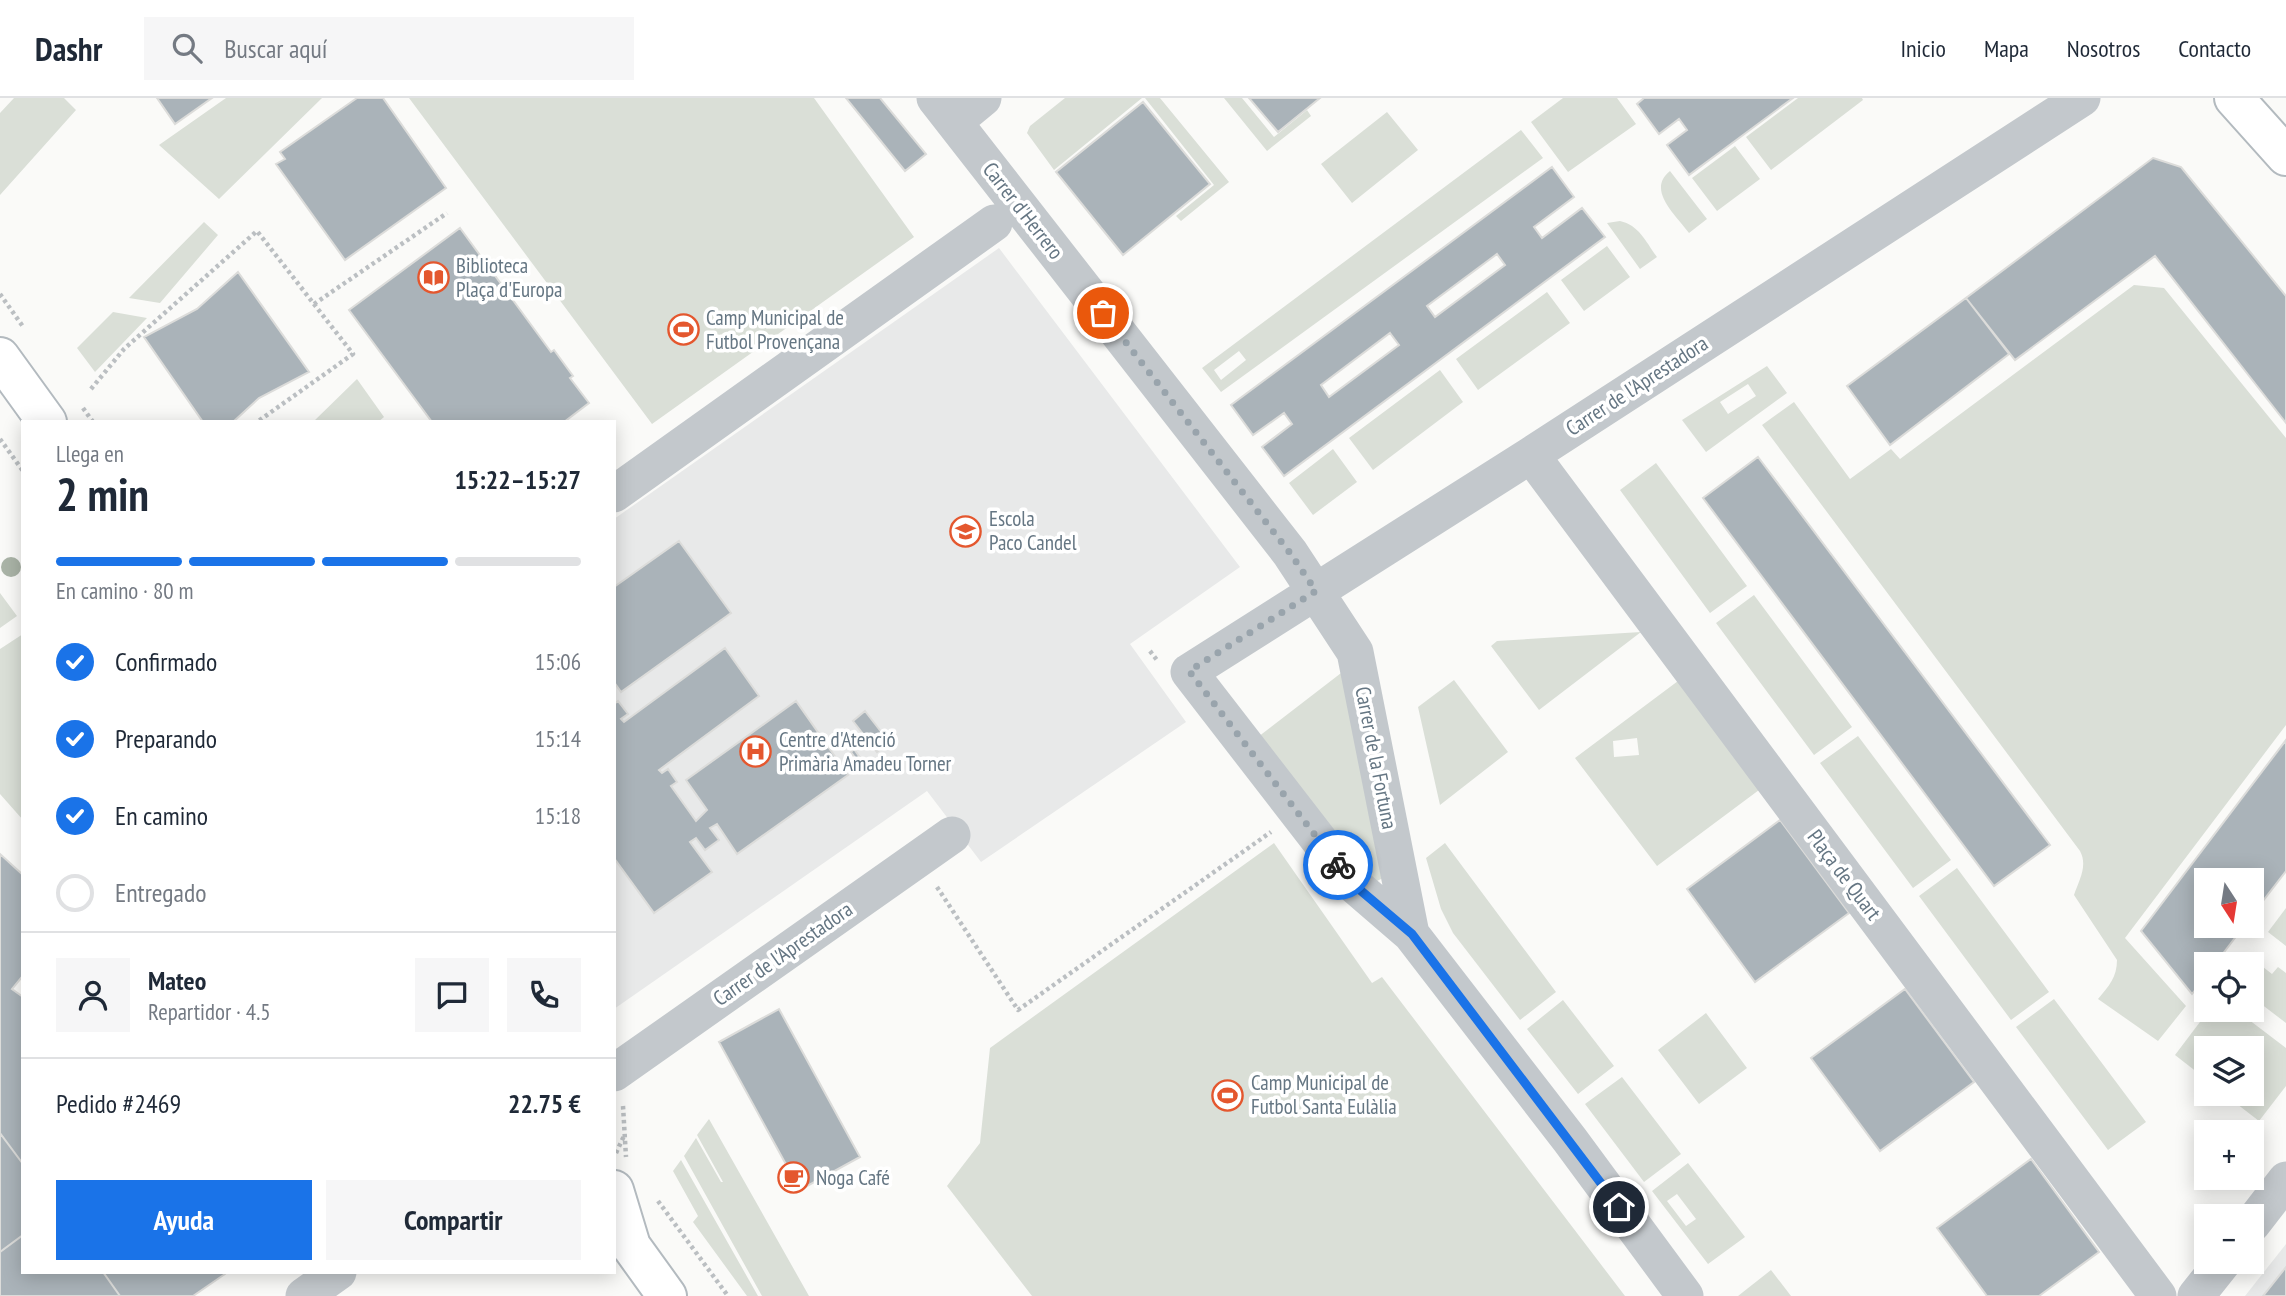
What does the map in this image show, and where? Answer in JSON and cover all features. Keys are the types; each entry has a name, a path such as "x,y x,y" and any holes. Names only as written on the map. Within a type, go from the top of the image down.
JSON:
{"street":[{"path":"944,110 983,98"},
{"name":"Carrer de l'Aprestadora","path":"1189,671 1531,455 2082,98"},
{"path":"2234,98 2286,156"},
{"name":"Carrer d'Herrero","path":"944,110 1290,553 1316,591"},
{"path":"616,494 994,223"},
{"path":"0,357 46,420"},
{"name":"Plaça de Quart","path":"1531,455 2158,1296"},
{"name":"Carrer de la Fortuna","path":"1316,591 1355,652 1412,934"},
{"name":"Carrer de la Fortuna","path":"1189,671 1353,884 1412,934 1570,1140 1685,1296"},
{"name":"Carrer de l'Aprestadora","path":"616,1072 953,835"},
{"path":"624,1178 622,1239 667,1296"},
{"path":"2264,1208 2286,1180"},
{"path":"304,1296 335,1274"},
{"path":"2196,1296 2213,1274"}],"path":[{"path":"314,304 447,213"},
{"path":"91,389 124,349 257,231 353,354 260,420"},
{"path":"0,439 21,468"},
{"path":"933,881 1018,1010 1280,826"},
{"path":"616,1152 624,1135 624,1178"},
{"path":"655,1197 728,1296"}],"shaded area":[{"path":"14,98 64,98 76,110 0,195 0,113"},
{"path":"226,98 322,98 219,199 159,145"},
{"name":"Camp Municipal de Futbol Provençana","path":"409,98 814,98 914,237 652,424"},
{"path":"1065,98 1142,98 1054,170 1027,133 1030,126"},
{"path":"1145,98 1160,98 1229,182 1181,221 1176,216 1214,185"},
{"path":"1224,98 1242,98 1274,137 1307,110 1311,116 1267,151"},
{"path":"1563,98 1617,98 1636,124 1568,172 1531,122"},
{"path":"1798,98 1863,100 1771,170 1746,137"},
{"path":"1387,112 1418,150 1352,203 1321,164"},
{"path":"1521,130 1543,158 1221,392 1202,368","holes":["1239,351 1246,360 1221,380 1214,370"]},
{"path":"1735,146 1760,179 1717,211 1692,178"},
{"path":"1670,171 1707,219 1689,233 1662,194 1663,178"},
{"path":"1620,221 1637,230 1657,257 1640,269 1607,223"},
{"path":"204,222 218,235 160,303 129,298"},
{"path":"1607,246 1630,277 1584,311 1561,280"},
{"name":"Escola Paco Candel","path":"999,248 1240,567 1130,644 1186,722 981,862 927,791 616,1008 616,518"},
{"path":"2134,285 2164,288 2286,438 2286,725 2125,938 2186,1006 2158,1041 2098,999 2114,976 2117,960 2074,895 2083,868 2080,851 1762,425 1794,402 1850,479 1891,449 1900,459"},
{"path":"1547,292 1570,323 1478,390 1456,359"},
{"path":"113,312 147,318 95,372 77,348"},
{"path":"1767,366 1787,393 1706,452 1682,420","holes":["1748,384 1756,396 1728,414 1720,402"]},
{"path":"1440,370 1463,402 1373,470 1349,438"},
{"path":"357,379 384,417 380,420 315,420"},
{"path":"1333,449 1357,482 1313,515 1289,483"},
{"path":"1656,463 1747,586 1710,613 1620,490"},
{"path":"0,593 17,616 0,628"},
{"path":"1754,595 1852,727 1814,755 1716,623"},
{"path":"1641,632 1539,710 1491,646 1497,641"},
{"path":"21,635 21,818 0,794 0,649"},
{"path":"1345,670 1383,878 1373,883 1254,740"},
{"path":"1454,680 1508,752 1440,805 1418,707"},
{"path":"1678,681 1759,790 1657,866 1575,758","holes":["1637,738 1639,755 1614,757 1613,741"]},
{"path":"1858,736 1951,860 1913,888 1820,763"},
{"name":"Camp Municipal de Futbol Santa Eulàlia","path":"1274,843 1372,983 1382,977 1625,1296 1032,1296 947,1186 980,1143 990,1048"},
{"path":"1445,843 1556,992 1520,1020 1453,933 1441,909 1426,858"},
{"path":"1957,868 2049,992 2011,1020 1919,896"},
{"path":"2286,908 2286,946 2268,932"},
{"path":"2278,967 2286,973 2286,1023 2264,1006 2264,968 2272,974"},
{"path":"2054,999 2146,1122 2108,1150 2016,1027"},
{"path":"1563,1000 1614,1066 1578,1094 1527,1029"},
{"path":"1706,1013 1747,1068 1699,1104 1658,1050"},
{"path":"2200,1022 2252,1022 2286,1048 2286,1086 2260,1120 2240,1106 2264,1106 2264,1036 2194,1036 2194,1070 2175,1055"},
{"path":"1622,1077 1681,1154 1644,1182 1585,1104"},
{"path":"709,1119 809,1296 762,1296 684,1156 696,1138 723,1182 697,1135"},
{"path":"681,1160 758,1296 747,1296 693,1222 698,1216 673,1171"},
{"path":"1688,1163 1745,1237 1708,1264 1652,1191","holes":["1677,1194 1696,1219 1686,1226 1667,1201"]},
{"path":"2286,1244 2286,1296 2245,1296"},
{"path":"1771,1270 1791,1296 1738,1296"}],"building":[{"path":"157,98 212,98 175,124"},
{"path":"357,98 383,98 446,188 345,260 276,164 285,159 280,152"},
{"path":"846,98 880,98 926,154 905,171"},
{"path":"1249,98 1320,98 1278,132"},
{"path":"1644,98 1793,98 1689,175 1667,145 1687,130 1679,119 1659,134 1637,104"},
{"path":"1143,102 1210,184 1123,255 1056,172"},
{"path":"2153,158 2181,167 2286,296 2286,423 2155,256 2015,360 1966,298"},
{"path":"1552,167 1574,197 1534,227 1542,238 1582,208 1605,237 1284,476 1262,447 1292,424 1284,413 1253,435 1231,405","holes":["1497,254 1505,265 1435,317 1427,306","1390,333 1399,345 1329,397 1321,385"]},
{"path":"460,228 551,352 554,350 589,403 567,420 431,420 349,310"},
{"path":"238,272 309,372 259,398 235,420 202,420 144,337 197,309"},
{"path":"1966,298 2009,354 1890,445 1847,386"},
{"path":"1758,457 2050,845 1994,886 1703,498"},
{"path":"679,541 731,613 621,692 616,685 616,586"},
{"path":"725,648 759,696 659,770 662,773 668,769 677,782 671,786 696,821 707,810 686,780 796,701 848,775 737,854 717,824 710,828 719,840 705,850 696,838 690,842 712,872 654,913 616,861 618,701 628,714 621,719 624,722"},
{"path":"865,711 889,742 877,752 853,721"},
{"path":"2286,740 2286,871 2264,899 2264,868 2194,868 2194,938 2235,938 2224,952 2194,952 2192,994 2141,931"},
{"path":"854,749 863,762 856,769 853,766 858,762 851,752"},
{"path":"1780,820 1849,913 1755,982 1687,889"},
{"path":"0,854 21,873 21,978 12,989 21,996 21,1161 0,1133"},
{"path":"1905,989 1974,1082 1880,1151 1811,1058"},
{"path":"779,1009 860,1157 800,1190 719,1042"},
{"path":"0,1133 21,1161 21,1236 0,1252"},
{"path":"2031,1159 2099,1252 2039,1296 1987,1296 1937,1228"},
{"path":"21,1236 21,1274 104,1274 120,1296 0,1296 0,1252"},
{"path":"2286,1267 2286,1296 2263,1296"},
{"path":"104,1274 225,1274 193,1296 120,1296"}],"way so far":[{"path":"1103,313 1290,553 1316,591 1189,671 1338,865"}],"place":[{"name":"Biblioteca Plaça d'Europa","path":"433,278"},
{"name":"Camp Municipal de Futbol Provençana","path":"683,330"},
{"name":"Escola Paco Candel","path":"966,531"},
{"name":"Centre d'Atenció Primària Amadeu Torner","path":"756,752"},
{"name":"Camp Municipal de Futbol Santa Eulàlia","path":"1228,1095"},
{"name":"Noga Café","path":"793,1178"}],"route":[{"path":"1338,865 1353,884 1412,934 1619,1207"}]}
